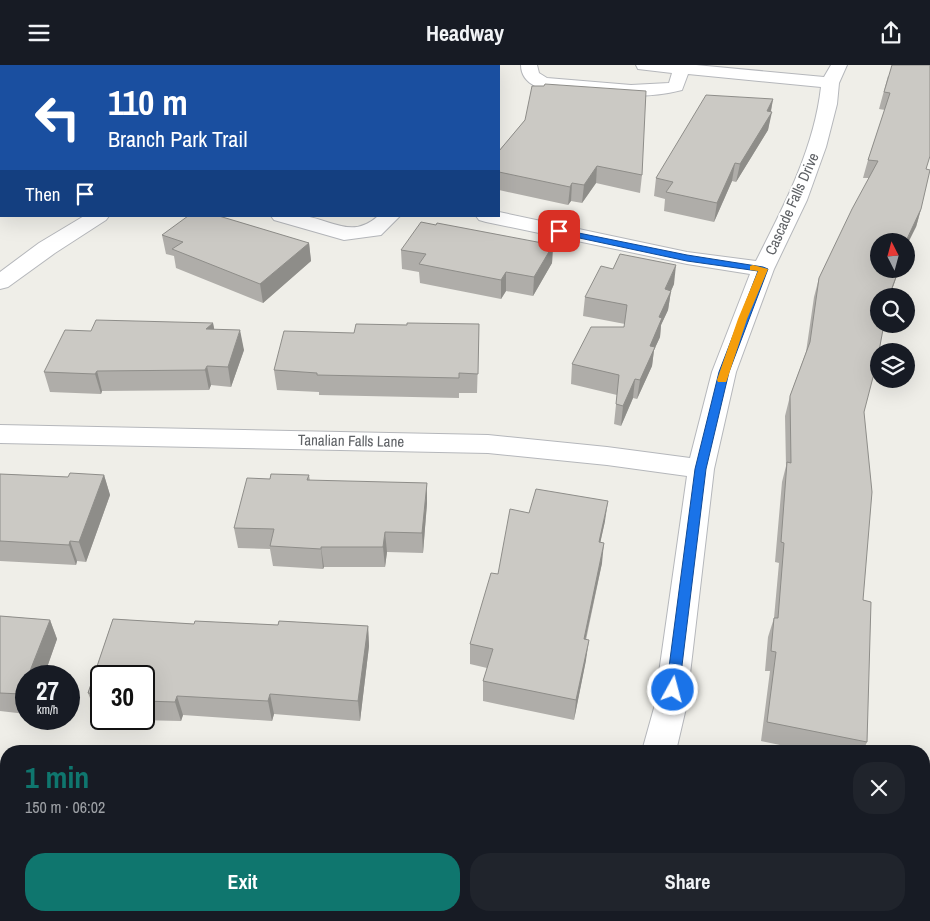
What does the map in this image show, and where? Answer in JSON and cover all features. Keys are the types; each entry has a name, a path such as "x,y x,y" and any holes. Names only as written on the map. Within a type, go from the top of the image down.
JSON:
{"street":[{"path":"529,65 534,78 543,83 643,90 660,90 676,86 682,68"},
{"path":"644,65 835,74"},
{"name":"Cascade Falls Drive","path":"661,745 670,708 701,469 724,372 763,269 798,200 817,147 835,74"},
{"path":"0,282 47,248 97,217"},
{"path":"284,217 344,234 374,231 389,217"},
{"path":"491,217 687,258 763,269"},
{"name":"Tanalian Falls Lane","path":"0,434 488,444 607,456 701,469"}],"building":[{"path":"892,65 930,65 930,156 926,169 930,170 921,209 910,233 870,233 870,278 896,278 892,288 870,288 870,333 882,333 880,343 870,343 870,388 864,412 872,492 863,600 871,602 867,742 767,722 776,652 771,651 774,618 778,618 784,543 781,542 787,462 791,463 790,396 810,342 819,278 852,209 878,161 868,160 890,93 884,92"},
{"path":"545,84 646,91 642,175 597,166 584,185 572,183 570,187 500,172 500,150 525,120 532,86 544,86"},
{"path":"706,95 773,99 767,111 772,112 740,164 735,163 717,203 666,192 673,182 656,178"},
{"path":"187,217 222,217 309,243 260,284 172,249 183,242 162,235"},
{"path":"421,222 436,225 437,223 553,245 534,277 506,272 501,280 419,264 426,254 401,250"},
{"path":"620,254 676,265 665,289 671,291 659,317 662,318 650,346 655,347 640,380 635,379 623,406 616,404 619,375 572,364 591,327 624,327 627,305 585,297 601,266 613,269"},
{"path":"96,320 213,323 206,329 240,330 228,367 207,366 205,370 97,371 95,374 44,372 65,330 91,331"},
{"path":"407,323 479,324 478,374 459,373 459,378 317,375 317,373 274,370 284,331 354,333 356,324 407,325"},
{"path":"70,473 104,475 79,542 70,541 69,545 0,541 0,474 68,477"},
{"path":"271,474 309,475 307,480 427,483 422,533 385,532 383,547 321,547 321,549 270,546 274,529 234,528 247,478 270,479"},
{"path":"536,489 608,501 599,542 604,543 584,639 589,640 576,700 483,681 493,649 470,644 491,573 498,574 510,509 529,513"},
{"path":"0,616 50,620 32,665 15,665 15,694 0,693"},
{"path":"113,619 194,624 195,621 278,625 279,621 368,626 358,701 270,694 268,701 177,696 175,702 155,701 155,665 97,665"}],"slow traffic":[{"path":"722,380 763,269 753,268"}],"route":[{"path":"559,231 687,258 763,269 724,372 701,469 673,690"}]}
